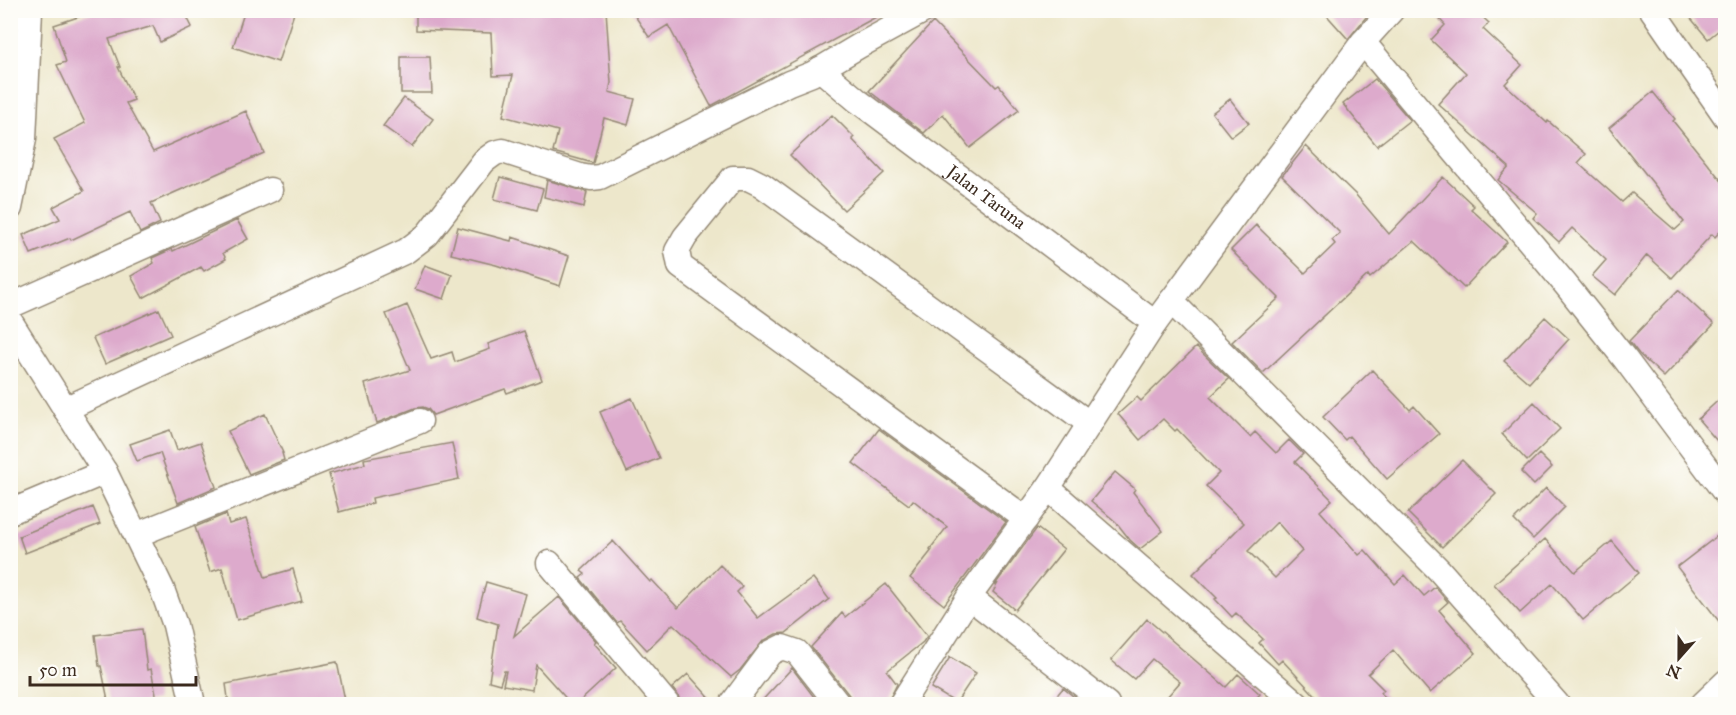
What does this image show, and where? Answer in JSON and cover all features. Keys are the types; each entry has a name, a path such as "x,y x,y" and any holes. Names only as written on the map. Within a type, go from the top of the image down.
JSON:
{"street":[{"path":"10,208 30,10"},
{"path":"65,409 406,251 427,235 484,161 495,153 503,151 580,176 600,177 820,69 859,45 925,10"},
{"path":"901,705 969,597 1048,488 1155,323 1363,42 1392,10"},
{"path":"1652,11 1725,117"},
{"path":"1363,42 1566,285 1625,359 1725,494"},
{"name":"Jalan Taruna","path":"820,69 858,101 1155,323"},
{"path":"1026,519 680,266 677,251 685,237 733,178 748,178 762,185 1090,424"},
{"path":"10,306 270,190"},
{"path":"1171,301 1438,570 1557,705"},
{"path":"10,321 105,472 162,589 175,625 193,705"},
{"path":"136,535 420,421"},
{"path":"10,512 105,472"},
{"path":"1048,488 1297,705"},
{"path":"549,563 667,705"},
{"path":"969,597 1107,705"},
{"path":"732,705 770,652 782,647 797,652 838,705"},
{"path":"1703,705 1725,682"}],"building":[{"path":"99,10 187,10 186,15 192,27 160,42 153,26 109,39 120,67 118,67 134,100 126,103 153,152 246,111 264,153 151,203 160,223 140,233 130,212 71,240 70,238 31,254 23,235 60,219 53,207 84,191 54,139 85,123 57,65 66,62 54,25"},
{"path":"245,10 295,10 278,62 233,47"},
{"path":"416,10 606,10 611,83 609,92 635,99 628,125 604,118 593,163 553,152 558,131 503,116 513,75 493,76 491,33 416,30"},
{"path":"631,10 889,10 711,106 668,25 649,37"},
{"path":"1322,10 1372,10 1348,39"},
{"path":"1431,10 1475,10 1489,23 1483,29 1522,65 1505,84 1547,123 1548,121 1586,154 1578,163 1622,202 1632,193 1675,230 1684,222 1609,128 1653,92 1675,119 1673,121 1725,185 1725,226 1715,237 1712,234 1672,278 1647,255 1615,295 1592,276 1606,260 1572,228 1559,242 1533,218 1537,213 1498,180 1509,167 1438,104 1466,73 1431,40 1445,25"},
{"path":"1684,10 1725,10 1725,25 1708,39"},
{"path":"933,22 996,87 999,85 1019,110 970,148 943,114 924,133 869,91"},
{"path":"401,57 430,57 432,93 401,93"},
{"path":"1375,79 1410,120 1377,146 1343,104"},
{"path":"404,98 433,119 412,147 383,126"},
{"path":"1230,99 1249,123 1231,137 1212,113"},
{"path":"832,115 884,173 844,210 790,155"},
{"path":"1306,146 1356,195 1389,234 1443,177 1474,206 1471,209 1507,242 1464,288 1414,241 1370,278 1368,275 1263,373 1232,342 1279,298 1231,250 1256,225 1305,273 1335,244 1332,240 1340,233 1282,176"},
{"path":"500,177 543,189 537,210 494,199"},
{"path":"547,180 587,192 584,207 544,197"},
{"path":"237,220 248,239 223,253 226,259 204,271 201,267 143,298 131,276 154,263 152,258 172,249 173,251"},
{"path":"458,227 511,241 512,237 569,256 560,286 496,265 451,254"},
{"path":"425,265 452,275 444,299 415,289"},
{"path":"1678,290 1714,324 1664,377 1639,354 1629,341"},
{"path":"407,305 431,359 452,352 455,362 490,349 488,344 524,331 542,380 507,393 505,389 433,415 423,407 415,408 377,423 365,384 410,370 386,314"},
{"path":"159,309 171,335 105,364 93,338"},
{"path":"1545,317 1569,339 1529,383 1504,361"},
{"path":"1196,347 1229,379 1210,397 1250,437 1255,432 1276,453 1289,440 1303,454 1295,462 1332,500 1320,511 1359,555 1365,550 1395,584 1405,575 1424,596 1435,587 1448,602 1439,610 1476,653 1430,693 1393,650 1368,674 1384,690 1381,693 1393,705 1324,705 1282,660 1278,664 1259,643 1263,639 1236,613 1232,617 1193,574 1244,523 1206,486 1219,473 1177,429 1175,431 1163,419 1140,440 1118,414 1137,397 1141,401","holes":["1277,522 1302,551 1275,578 1248,551"]},
{"path":"1372,370 1410,410 1414,406 1439,434 1387,479 1349,436 1345,440 1323,417"},
{"path":"1725,394 1725,450 1698,419"},
{"path":"632,398 659,458 627,472 600,412"},
{"path":"1534,402 1560,429 1527,461 1502,434"},
{"path":"265,414 284,460 249,474 228,431"},
{"path":"879,429 1006,522 944,605 910,578 947,527 913,500 909,505 853,463"},
{"path":"170,430 177,450 201,442 216,487 178,503 160,453 137,461 130,444"},
{"path":"452,443 459,479 372,498 373,503 339,512 329,474 365,464 364,459"},
{"path":"1539,454 1552,467 1534,485 1521,472"},
{"path":"1462,460 1496,494 1442,547 1408,513"},
{"path":"1115,472 1135,489 1133,492 1163,531 1140,549 1116,522 1091,501"},
{"path":"1546,488 1565,507 1533,539 1514,520"},
{"path":"93,507 100,524 25,553 19,536"},
{"path":"226,514 229,524 246,519 265,577 293,569 302,601 237,620 222,568 210,572 195,527"},
{"path":"1037,528 1064,549 1015,610 993,592 998,583 994,586"},
{"path":"1725,530 1725,629 1677,567"},
{"path":"1545,539 1575,572 1612,541 1639,573 1583,620 1552,584 1520,613 1494,584"},
{"path":"613,541 650,582 652,580 678,608 720,565 742,587 737,592 758,618 813,578 829,599 786,633 776,634 763,641 740,670 731,677 673,624 647,650 620,621 617,623 580,578 585,574 581,571"},
{"path":"486,582 526,594 514,636 559,597 616,668 576,705 572,705 536,665 532,690 503,685 506,671 504,671 500,684 489,681 498,624 477,617"},
{"path":"886,584 927,636 923,642 887,671 897,684 887,704 852,705 849,695 811,647 842,613 845,617"},
{"path":"1147,619 1226,687 1238,674 1260,694 1250,705 1160,705 1180,682 1152,659 1134,679 1111,660"},
{"path":"142,629 147,670 151,669 157,700 132,705 109,705 101,666 99,666 95,635"},
{"path":"950,657 976,673 956,703 931,688"},
{"path":"337,662 346,705 229,705 226,684"},
{"path":"792,668 820,705 758,705"},
{"path":"688,674 716,705 681,705 678,695 672,688"},
{"path":"1063,688 1084,705 1049,705"}]}
